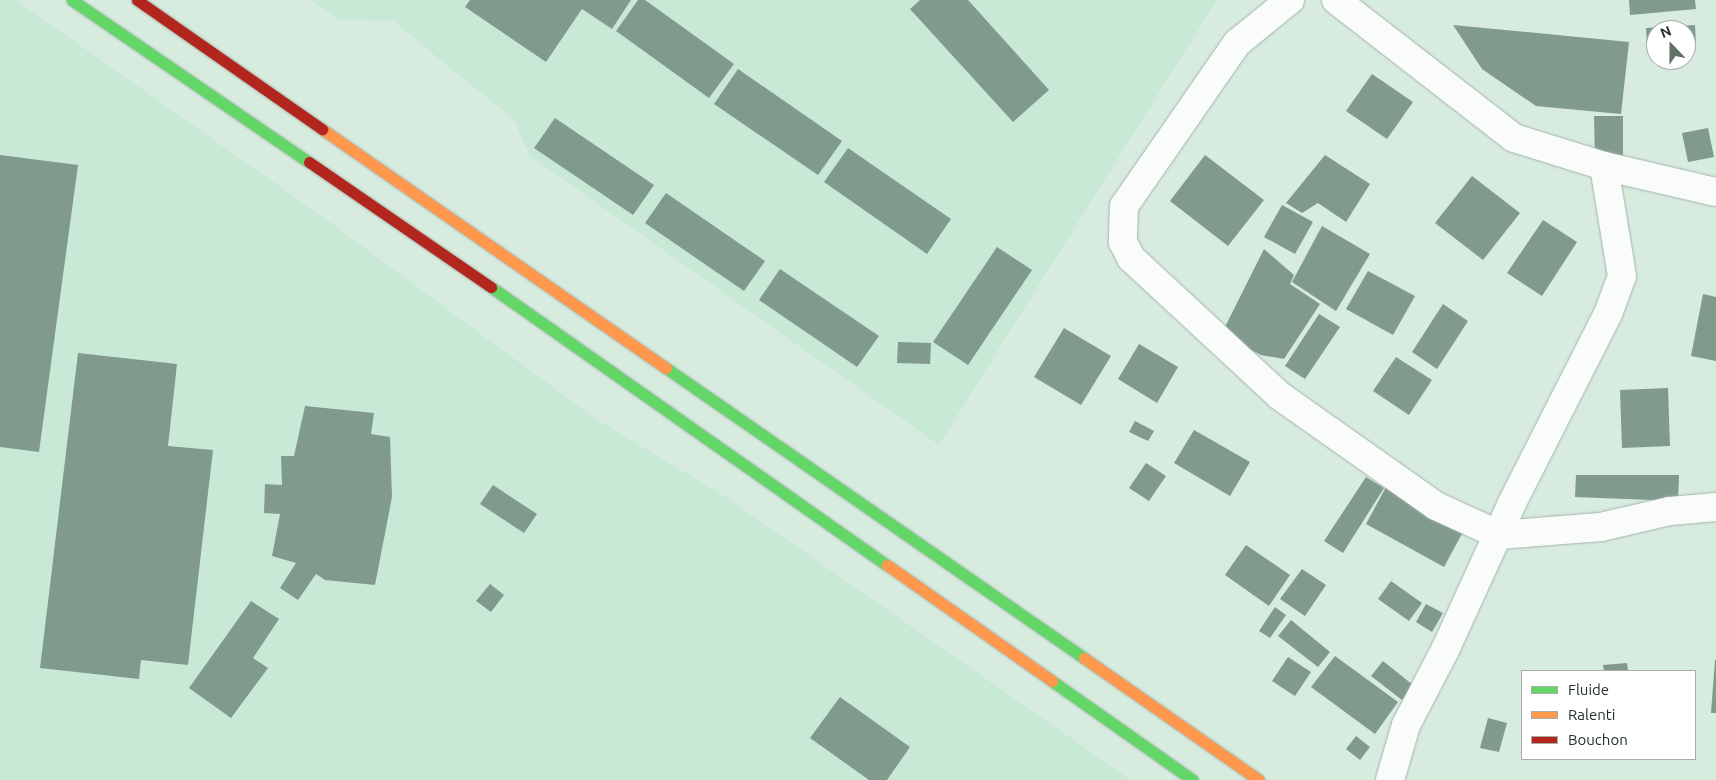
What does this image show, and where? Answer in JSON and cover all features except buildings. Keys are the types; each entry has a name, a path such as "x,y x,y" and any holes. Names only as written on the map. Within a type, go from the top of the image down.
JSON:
{"main road":[{"path":"72,0 333,167 1193,780"},
{"path":"137,0 347,146 1132,704 1259,780"},
{"path":"333,167 347,146"},
{"path":"1115,726 1132,704"}],"street":[{"path":"1290,0 1237,43 1183,116 1124,206 1123,242 1131,258 1280,396 1436,506 1499,535 1601,527 1670,511 1716,507"},
{"path":"1336,0 1514,138 1604,166 1716,192"},
{"path":"1390,780 1406,725 1608,314 1622,276 1604,166"}],"shaded area":[{"path":"0,0 16,0 320,215 596,419 726,497 1131,780 0,780"},
{"path":"311,0 1217,0 939,445 530,156 514,120 393,21 340,20"}],"traffic: fast":[{"path":"72,0 309,162"},
{"path":"491,287 887,565"},
{"path":"666,368 1084,658"},
{"path":"1052,681 1193,780"}],"traffic: slow":[{"path":"322,129 666,368"},
{"path":"887,565 1052,681"},
{"path":"1084,658 1259,780"}],"traffic: jam":[{"path":"137,0 322,129"},
{"path":"309,162 491,287"}]}
